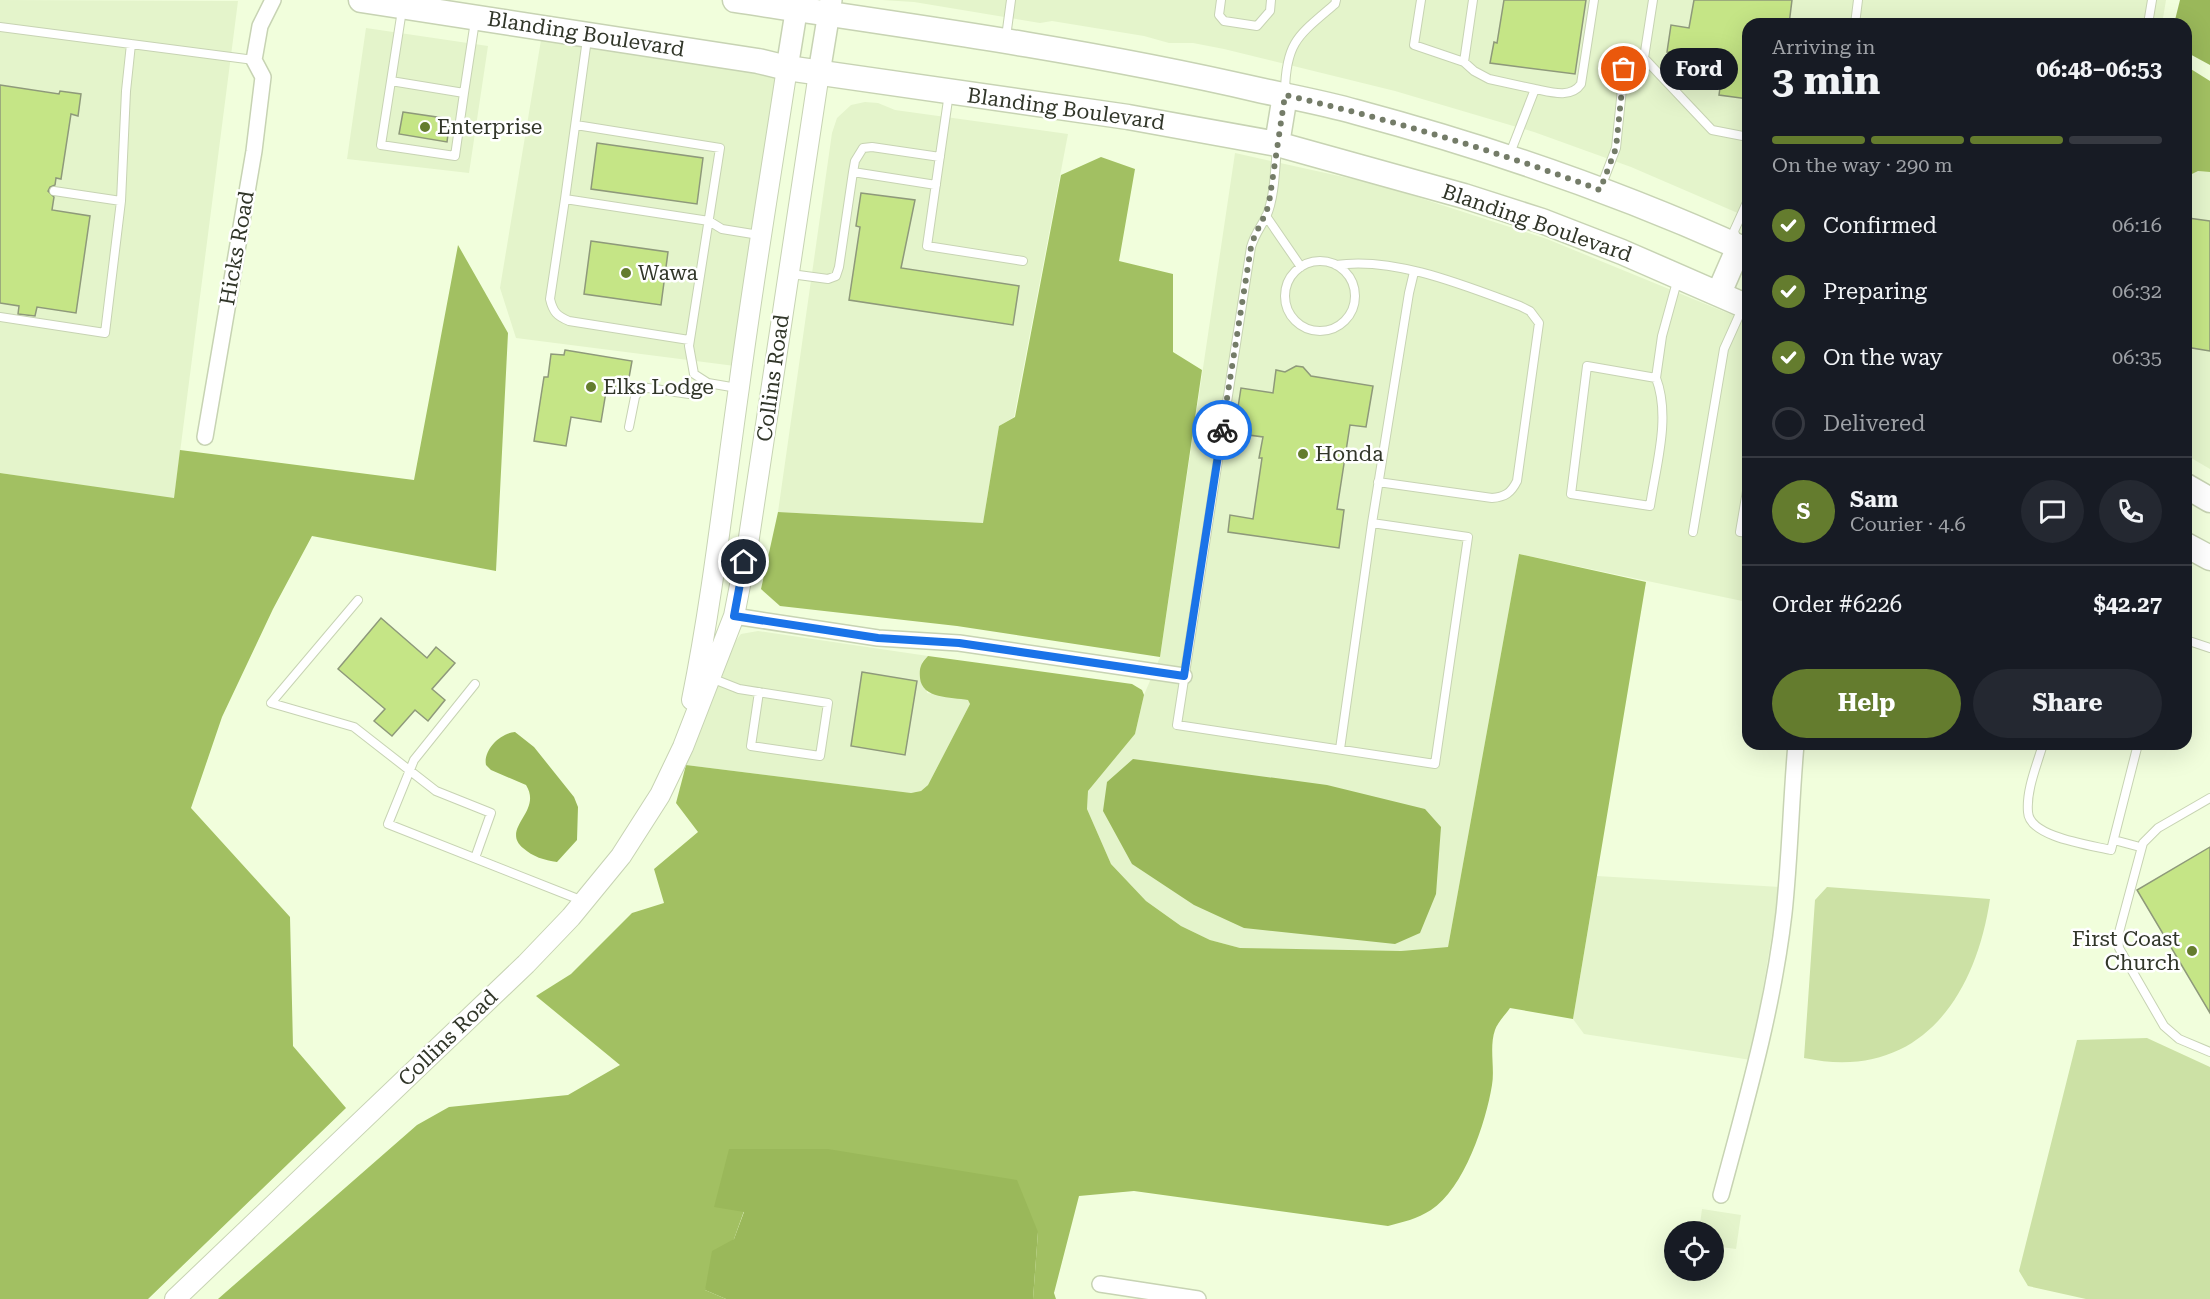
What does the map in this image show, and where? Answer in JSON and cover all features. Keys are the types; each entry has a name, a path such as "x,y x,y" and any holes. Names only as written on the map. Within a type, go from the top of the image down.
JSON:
{"main road":[{"name":"Blanding Boulevard","path":"361,0 758,61 819,73 1196,128 1277,144 1480,201 1542,221 1678,275 1742,304"},
{"path":"735,0 830,7 1179,71 1354,111 1509,157 1742,246"},
{"name":"Collins Road","path":"787,68 797,5"},
{"name":"Collins Road","path":"819,73 830,7"},
{"path":"1277,144 1285,95"},
{"path":"1719,292 1742,252"},
{"path":"2192,490 2210,500"},
{"path":"2192,548 2210,558"}],"street":[{"name":"Hicks Road","path":"205,437 259,108 263,77 254,60 260,26 273,0"},
{"name":"Collins Road","path":"683,747 705,638 738,388 787,68"},
{"name":"Collins Road","path":"175,1299 526,964 584,901 642,827 683,747 734,616 748,544 819,73"},
{"path":"734,616 878,638 959,643 1184,676"},
{"path":"1721,1195 1760,1049 1774,982 1784,913 1796,750"},
{"path":"1100,1284 1198,1299"}],"lane":[{"path":"1006,41 1011,0"},
{"path":"1221,0 1219,15 1224,21 1257,26 1269,11 1271,0"},
{"path":"1285,95 1285,67 1297,36 1335,4 1335,0"},
{"path":"1421,0 1414,45 1464,62 1474,71 1489,79 1567,94 1573,93 1581,84 1594,0"},
{"path":"1464,62 1473,0"},
{"path":"1644,58 1653,0"},
{"path":"1856,18 1858,0"},
{"path":"2149,18 2152,0"},
{"path":"402,6 381,145 454,156 476,17"},
{"path":"0,27 254,60"},
{"path":"588,35 575,112 576,125 550,299 552,310 559,317 569,321 690,340"},
{"path":"0,317 105,333 121,201 126,91 131,44"},
{"path":"1644,58 1712,130 1742,136"},
{"path":"1600,190 1616,148 1624,69 1626,64 1644,58"},
{"path":"391,81 464,93"},
{"path":"1509,157 1534,89"},
{"path":"949,92 927,246 1023,261"},
{"path":"576,125 720,148 690,340 694,374 708,383 738,388"},
{"path":"1277,144 1275,175 1266,216 1255,234 1251,247 1177,725 1434,764 1468,537 1372,523"},
{"path":"788,274 828,279 836,276 840,267 855,160 863,148 872,147 940,157"},
{"path":"853,172 936,185"},
{"path":"54,191 121,201"},
{"path":"566,199 709,221 722,230 762,236"},
{"path":"1742,213 1734,231 1742,243"},
{"path":"1266,216 1301,267"},
{"path":"1336,265 1351,280 1354,300 1352,310 1340,324 1323,331 1305,328 1297,323 1286,306 1286,286 1290,277 1301,267 1315,261 1336,265 1377,265 1414,272 1520,306 1530,311 1539,323 1517,481 1510,492 1503,497 1492,498 1378,482"},
{"path":"1340,749 1378,482 1414,272"},
{"path":"1656,378 1587,366 1571,494 1650,506 1661,436 1662,395 1656,378 1662,336 1678,275"},
{"path":"1693,532 1724,349 1742,314"},
{"path":"629,427 635,397 641,387 689,394 697,392 708,383"},
{"path":"358,600 271,703 354,727 436,791 491,813 475,858"},
{"path":"2192,642 2210,648"},
{"path":"711,678 739,689 759,692 828,703 820,756 752,746 759,692"},
{"path":"476,684 414,760 388,824 584,901"},
{"path":"2041,750 2028,799 2031,822 2046,833 2111,850 2136,750"},
{"path":"2210,798 2158,828 2140,847 2119,928 2119,948 2164,1026 2180,1039 2210,1052"},
{"path":"2114,840 2140,847"}],"shaded area":[{"path":"0,0 238,1 174,499 0,473"},
{"path":"882,0 2166,0 2163,18 1742,18 1742,215 1631,167 1534,132 1395,91 1193,43 1169,43 1144,36 1052,21 1040,23 914,2"},
{"path":"2180,0 2210,0 2210,65 2192,55 2192,18 2176,18"},
{"path":"366,28 488,46 469,173 347,159"},
{"path":"541,40 780,74 735,366 516,338 500,288"},
{"path":"2192,70 2210,81 2210,172 2198,171 2192,174"},
{"path":"865,102 878,103 895,110 1068,134 1014,417 999,426 983,523 778,512 832,133 837,118 851,105"},
{"path":"1235,153 1380,185 1547,239 1742,319 1742,601 1519,554 1448,947 1401,951 1240,948 1210,940 1181,926 1146,901 1111,864 1087,809 1088,791 1135,734 1144,695 1160,657"},
{"path":"1101,157 1135,169 1119,261 1173,274 1173,352 1202,370 1160,657 957,626 780,606 761,589 778,512 983,523 999,426 1015,417 1061,175"},
{"path":"2198,171 2210,172 2210,469 2192,458 2192,174"},
{"path":"458,245 508,333 496,571 312,536 273,609 222,717 191,808 290,917 293,1046 346,1108 148,1299 0,1299 0,473 174,498 180,450 414,480"},
{"path":"1519,554 1646,582 1573,1019 1510,1008 1496,1027 1493,1037 1492,1085 1485,1117 1472,1154 1454,1187 1443,1200 1426,1213 1388,1226 1134,1191 1079,1196 1054,1293 1056,1299 1033,1299 1038,1232 744,1211 734,1239 705,1290 726,1299 218,1299 417,1125 449,1107 568,1095 620,1065 536,996 571,974 632,913 664,903 654,869 698,832 676,803 686,765 911,793 921,791 928,785 970,704 968,700 938,696 926,690 922,685 920,671 922,663 928,656 1132,684 1142,690 1144,695 1135,734 1088,791 1087,809 1111,864 1146,901 1181,926 1210,940 1240,948 1401,951 1448,947"},
{"path":"758,631 928,656 922,662 927,693 968,700 970,704 928,785 921,791 910,793 686,765 731,647 741,634"},
{"path":"515,732 534,747 574,797 578,807 577,840 557,862 531,854 517,841 518,826 529,803 530,795 526,785 491,770 486,765 487,754 494,743 504,735"},
{"path":"1133,759 1327,785 1425,809 1441,827 1436,894 1420,933 1395,944 1244,928 1194,905 1132,864 1103,811 1107,782"},
{"path":"1597,876 1780,887 1751,1060 1584,1034 1573,1019"},
{"path":"1827,887 1990,899 1982,936 1970,970 1954,1000 1934,1025 1909,1045 1879,1057 1844,1062 1804,1058 1815,900"},
{"path":"2147,1038 2210,1067 2210,1299 2086,1299 2028,1286 2019,1271 2077,1040"},
{"path":"729,1149 828,1149 1017,1180 1038,1232 1033,1299 726,1299 705,1290 712,1251 734,1239 744,1212 714,1207"},
{"path":"1702,1209 1741,1215 1736,1249 1724,1247 1724,1221 1700,1221"}],"building":[{"path":"1504,0 1586,0 1575,74 1490,63 1494,42 1497,43"},
{"path":"1694,0 1792,0 1790,18 1742,18 1742,98 1719,95 1724,60 1667,52 1671,25 1689,28"},
{"path":"0,85 59,94 60,91 81,94 78,116 71,114 61,179 56,178 55,185 48,191 54,197 52,210 90,216 76,313 37,307 35,316 18,314 19,306 0,303"},
{"name":"Enterprise","path":"403,112 450,119 447,142 399,134"},
{"name":"Wawa","path":"597,143 703,158 697,204 591,189"},
{"path":"861,193 915,200 901,268 1019,286 1013,325 849,300 860,227 856,226"},
{"path":"2192,219 2210,221 2210,351 2192,348"},
{"name":"Wawa","path":"591,241 668,252 661,305 584,294"},
{"path":"565,350 632,361 627,389 607,386 601,422 571,417 566,446 534,441 544,377 548,377 551,354 564,355"},
{"name":"Honda","path":"1296,366 1303,367 1311,376 1373,386 1366,427 1350,425 1337,509 1344,510 1339,548 1228,532 1230,515 1253,519 1262,458 1259,458 1263,437 1234,433 1241,388 1273,393 1276,370 1285,372"},
{"path":"381,618 427,658 436,647 455,663 432,689 445,700 428,721 415,710 392,736 374,721 385,709 338,669"},
{"path":"862,672 917,681 905,755 851,746"},
{"name":"First Coast Church","path":"2210,847 2210,1013 2137,890"}],"way so far":[{"path":"1222,430 1251,247 1255,234 1266,216 1269,203 1275,175 1277,144 1285,95 1417,129 1546,169 1600,190 1616,148 1624,69"}],"place":[{"name":"Ford","path":"1624,69"},
{"name":"Enterprise","path":"425,127"},
{"name":"Wawa","path":"626,273"},
{"name":"Elks Lodge","path":"591,387"},
{"name":"Honda","path":"1303,454"},
{"name":"First Coast Church","path":"2192,951"}],"route":[{"path":"744,562 734,616 878,638 959,643 1184,676 1222,430"}]}
